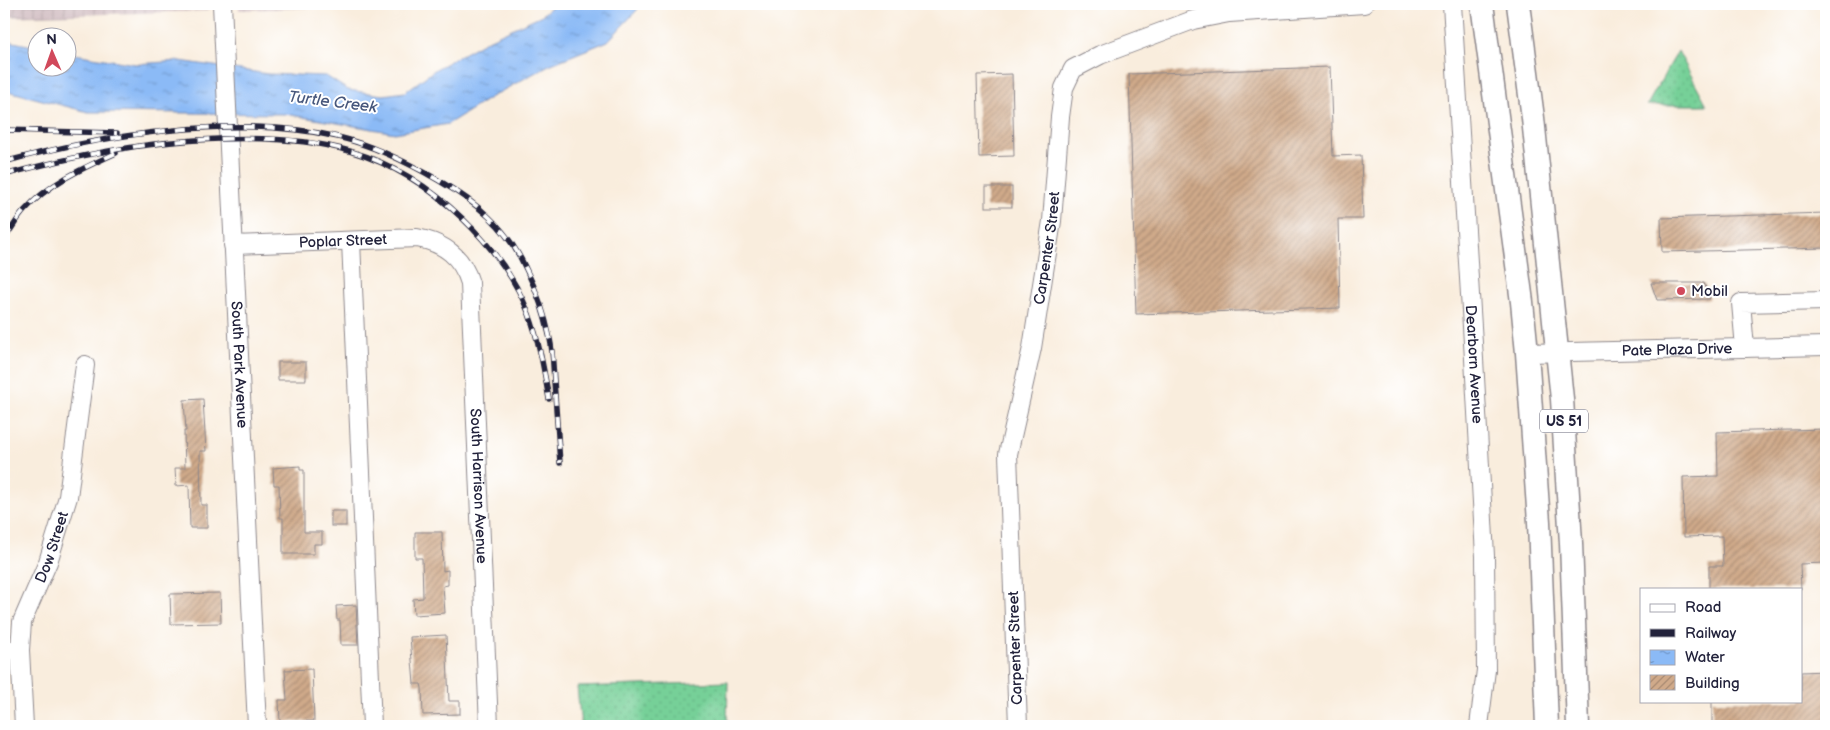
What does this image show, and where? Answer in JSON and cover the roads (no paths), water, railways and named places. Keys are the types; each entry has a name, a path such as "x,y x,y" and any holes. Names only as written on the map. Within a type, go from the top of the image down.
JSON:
{"main road":[{"name":"US 51","path":"1482,4 1499,123 1527,353 1539,522 1548,726"},
{"name":"US 51","path":"1518,4 1533,118 1558,352 1571,543 1578,726"}],"street":[{"name":"South Park Avenue","path":"222,4 256,726"},
{"name":"Carpenter Street","path":"1018,726 1008,454 1032,348 1052,221 1064,88 1073,69 1100,55 1192,20 1229,13 1364,4"},
{"name":"Dearborn Avenue","path":"1452,4 1473,340 1484,556 1486,670 1479,726"},
{"name":"Poplar Street","path":"233,245 417,238 434,242 450,252"},
{"path":"351,241 372,726"},
{"name":"South Harrison Avenue","path":"450,252 466,269 470,283 489,726"},
{"path":"1745,348 1741,302 1826,300"},
{"name":"Pate Plaza Drive","path":"1527,353 1826,346"},
{"name":"Dow Street","path":"24,726 12,650 48,562 68,497 85,364"}],"water":[{"name":"Turtle Creek","path":"555,4 640,4 637,10 608,41 549,65 491,97 448,124 395,133 285,114 88,112 4,90 4,40 28,45 28,78 78,78 78,55 135,64 180,61 268,74 326,76 348,90 383,95 405,92 436,69 488,40 542,15"}],"railway":[{"path":"4,162 83,143 126,136 170,130 257,127 299,130 351,140 389,155 426,173 466,198 490,217 510,241 530,277 543,312 551,344 560,463"},
{"path":"4,130 117,133"},
{"path":"4,175 137,146 219,139 254,138 320,144 350,151 380,162 408,176 436,195 473,229 501,263 517,287 533,324 549,399"},
{"path":"4,239 24,211 44,192 55,184 116,153"}],"place":[{"name":"Mobil","path":"1681,291"}]}
